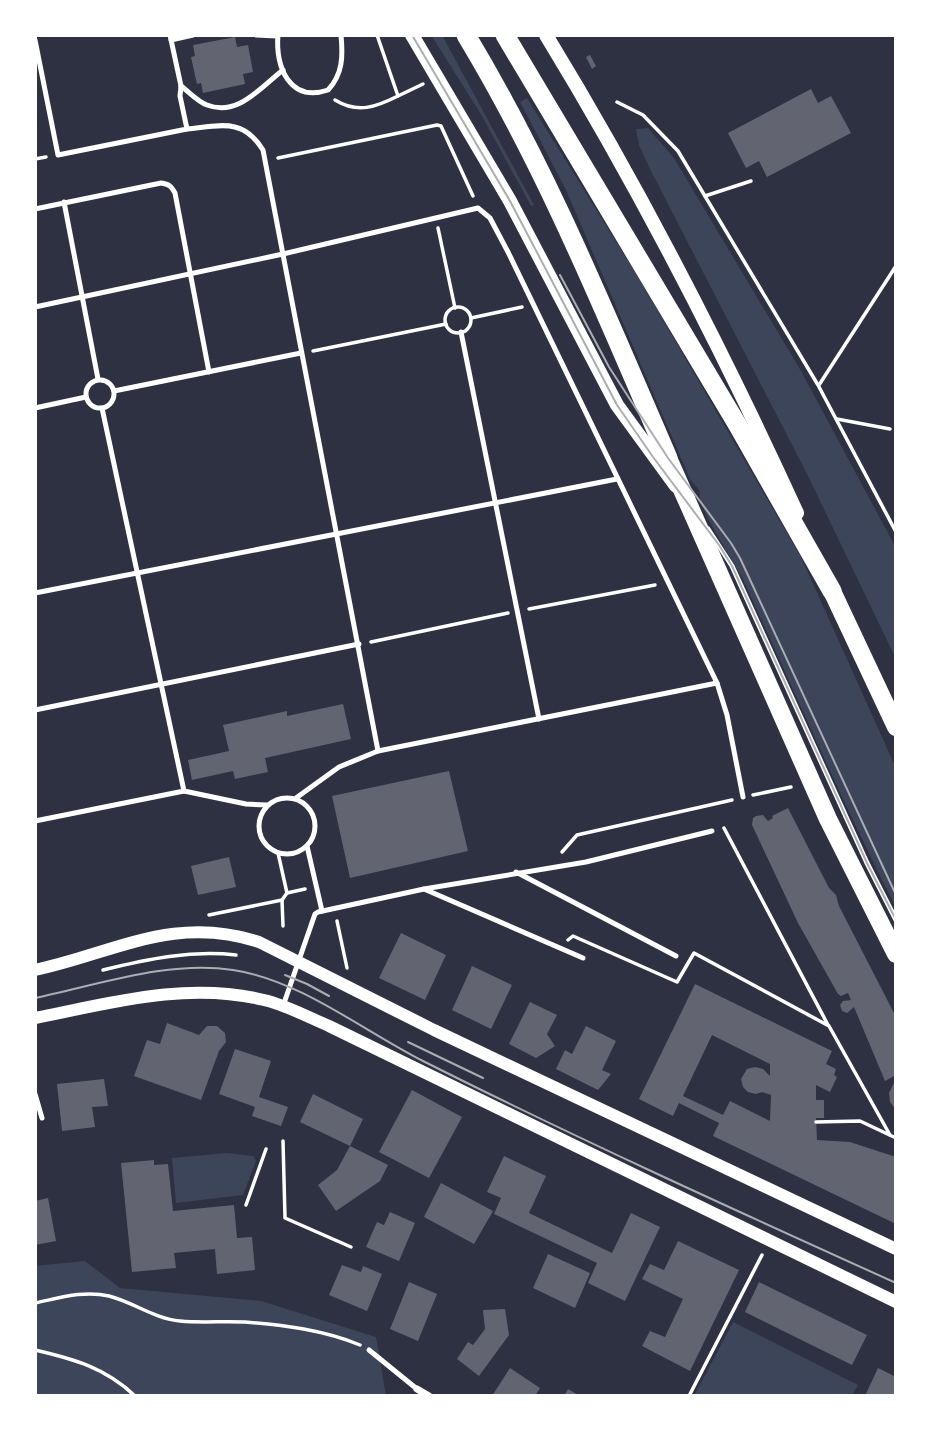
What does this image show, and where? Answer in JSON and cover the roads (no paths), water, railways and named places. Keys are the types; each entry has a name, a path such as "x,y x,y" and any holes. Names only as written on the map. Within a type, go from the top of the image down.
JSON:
{"highway":[{"path":"466,35 488,71 539,170 668,458"},
{"path":"505,35 731,412 832,591"}],"main road":[{"path":"412,35 510,201 617,405 653,457 690,503"},
{"path":"546,35 595,116 704,317 896,727"},
{"path":"668,458 828,819 896,954"}],"street":[{"path":"35,970 127,942 175,933 245,937 299,961 434,1030 896,1249"},
{"path":"35,1018 137,997 167,994 203,992 265,1000 329,1026 896,1302"},
{"path":"417,1389 429,1396"}],"lane":[{"path":"187,129 170,38 193,35"},
{"path":"256,35 278,36 277,49 288,79 302,92 320,93 328,90 336,80 341,66 341,35"},
{"path":"35,40 58,155 187,129 233,126 243,128 257,140 265,161 378,751"},
{"path":"181,86 205,105 229,107 249,99 283,70"},
{"path":"35,209 168,184 174,193 209,372"},
{"path":"64,202 98,379"},
{"path":"35,307 190,275 478,208 490,218 534,304 717,682 727,715 743,797"},
{"path":"461,332 539,719"},
{"path":"114,391 301,353"},
{"path":"98,379 110,384 114,391 113,400 102,408"},
{"path":"98,379 86,388 86,397 90,404 102,408"},
{"path":"35,408 86,397"},
{"path":"102,408 184,791"},
{"path":"35,593 617,479"},
{"path":"690,503 732,566 867,863 896,920"},
{"path":"35,710 359,644"},
{"path":"296,798 339,767 378,751 717,682"},
{"path":"35,821 184,791 246,804 267,805 281,797 296,798 312,810 315,819 313,838 307,846 293,854 278,853 263,841 259,822 267,805"},
{"path":"283,1006 315,914 322,911 516,872 586,862 712,831"},
{"path":"307,846 322,911"},
{"path":"516,872 676,956"},
{"path":"425,889 583,958"},
{"path":"35,1094 42,1118"},
{"path":"369,1350 417,1389"}],"tram line":[{"path":"412,35 510,201 617,405 732,566 867,863 896,920"},
{"path":"560,275 609,367 668,458 740,558 896,895"},
{"path":"35,998 133,975 184,968 233,970 258,976 306,995 400,1049 540,1118 896,1283"},
{"path":"285,975 329,996"},
{"path":"408,1042 483,1078"}]}
